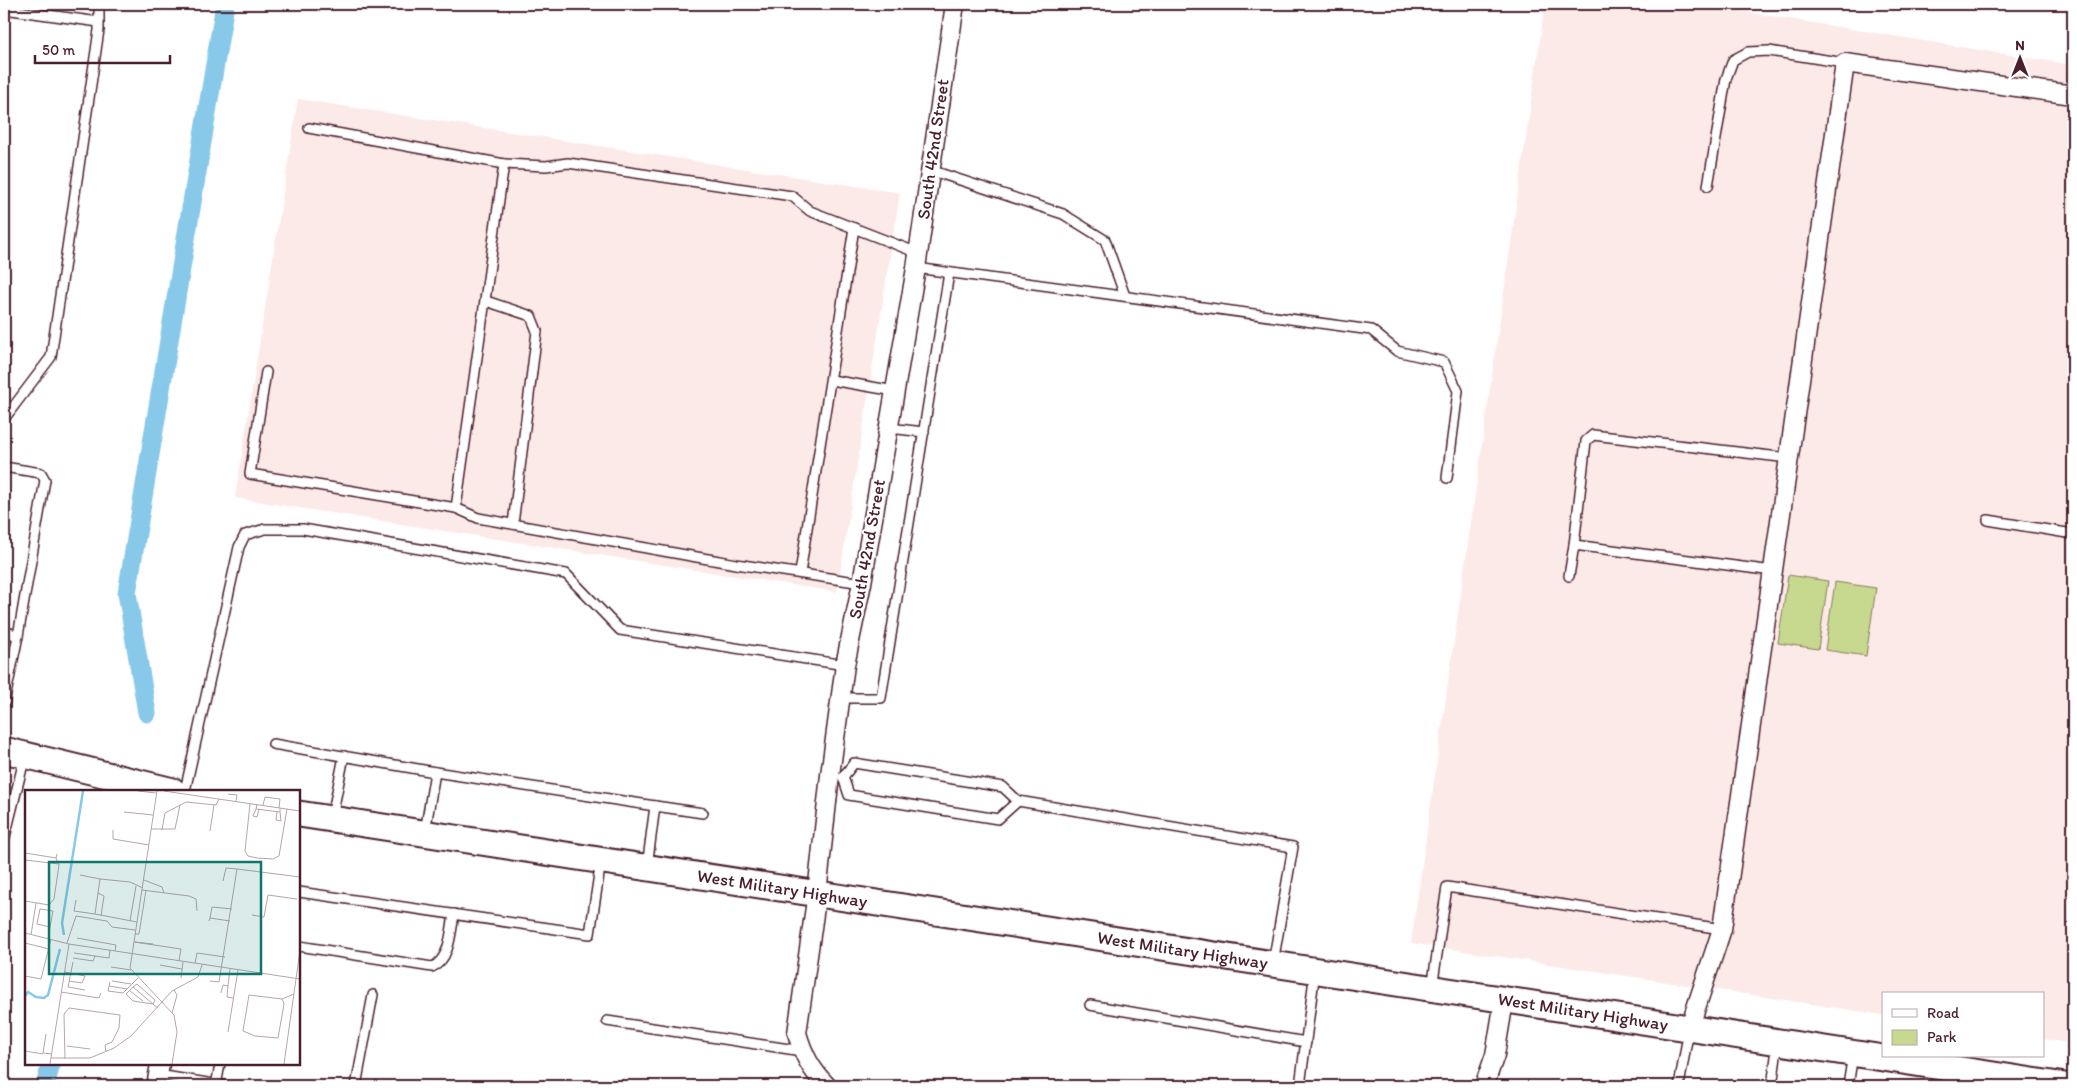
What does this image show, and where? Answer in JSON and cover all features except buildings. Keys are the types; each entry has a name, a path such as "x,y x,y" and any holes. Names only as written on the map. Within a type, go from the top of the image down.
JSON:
{"main road":[{"path":"14,752 170,790"},
{"name":"West Military Highway","path":"300,814 2066,1086"}],"street":[{"name":"South 42nd Street","path":"827,1086 814,1074 796,1033 836,776 841,698 846,665 862,583 917,261 955,4"},
{"path":"1689,1029 1722,929 1845,64 2073,95"},
{"path":"1484,1086 1495,1055 1504,1000"}],"lane":[{"path":"4,419 51,356 99,22 99,4"},
{"path":"4,8 99,22"},
{"path":"1708,186 1726,79 1732,60 1748,52 1768,51 1845,64"},
{"path":"309,128 504,164 546,166 568,163 792,196 810,211 854,228 917,261 950,273 1371,330 1397,352 1444,362 1458,391 1447,478"},
{"path":"456,508 504,164"},
{"path":"930,170 1063,214 1105,240 1125,296"},
{"path":"800,573 854,228"},
{"path":"841,698 881,698 950,273"},
{"path":"486,301 531,316 537,331 513,524"},
{"path":"266,372 250,474 456,508 478,518 862,583"},
{"path":"831,380 895,390"},
{"path":"889,428 924,432"},
{"path":"1569,576 1586,441 1593,435 1788,458"},
{"path":"4,467 41,473 45,480 18,636 4,704"},
{"path":"1988,520 2073,534"},
{"path":"184,790 239,548 246,535 265,529 303,529 566,574 620,630 846,665"},
{"path":"1574,545 1773,571"},
{"path":"4,631 18,636"},
{"path":"274,744 435,772 703,812"},
{"path":"4,841 14,752"},
{"path":"332,820 344,756"},
{"path":"1018,801 998,819 849,795 836,776 854,762 1003,787 1018,801 1293,847 1273,964"},
{"path":"424,834 435,772"},
{"path":"646,867 655,806"},
{"path":"300,892 590,934 601,861"},
{"path":"1432,989 1447,887 1722,929"},
{"path":"300,946 432,966 438,964 443,957 448,945 454,914"},
{"path":"1300,1086 1315,971"},
{"path":"356,1086 374,995"},
{"path":"1090,1005 1306,1042"},
{"path":"607,1021 802,1050"},
{"path":"1679,1086 1689,1029"},
{"path":"1772,1086 1778,1042"},
{"path":"1848,1086 1853,1054"},
{"path":"216,1085 220,1065"},
{"path":"158,1075 226,1086"}],"shaded area":[{"path":"1545,4 1697,4 2073,65 2073,1044 2044,1039 2044,992 1882,992 1882,1015 1411,943"},
{"path":"298,99 900,193 837,592 235,498"}],"green space":[{"path":"1788,575 1828,581 1818,649 1778,643"},
{"path":"1835,582 1876,588 1866,656 1825,650"}],"waterway":[{"path":"147,713 127,593 225,4"},
{"path":"45,1086 51,1065"}]}
